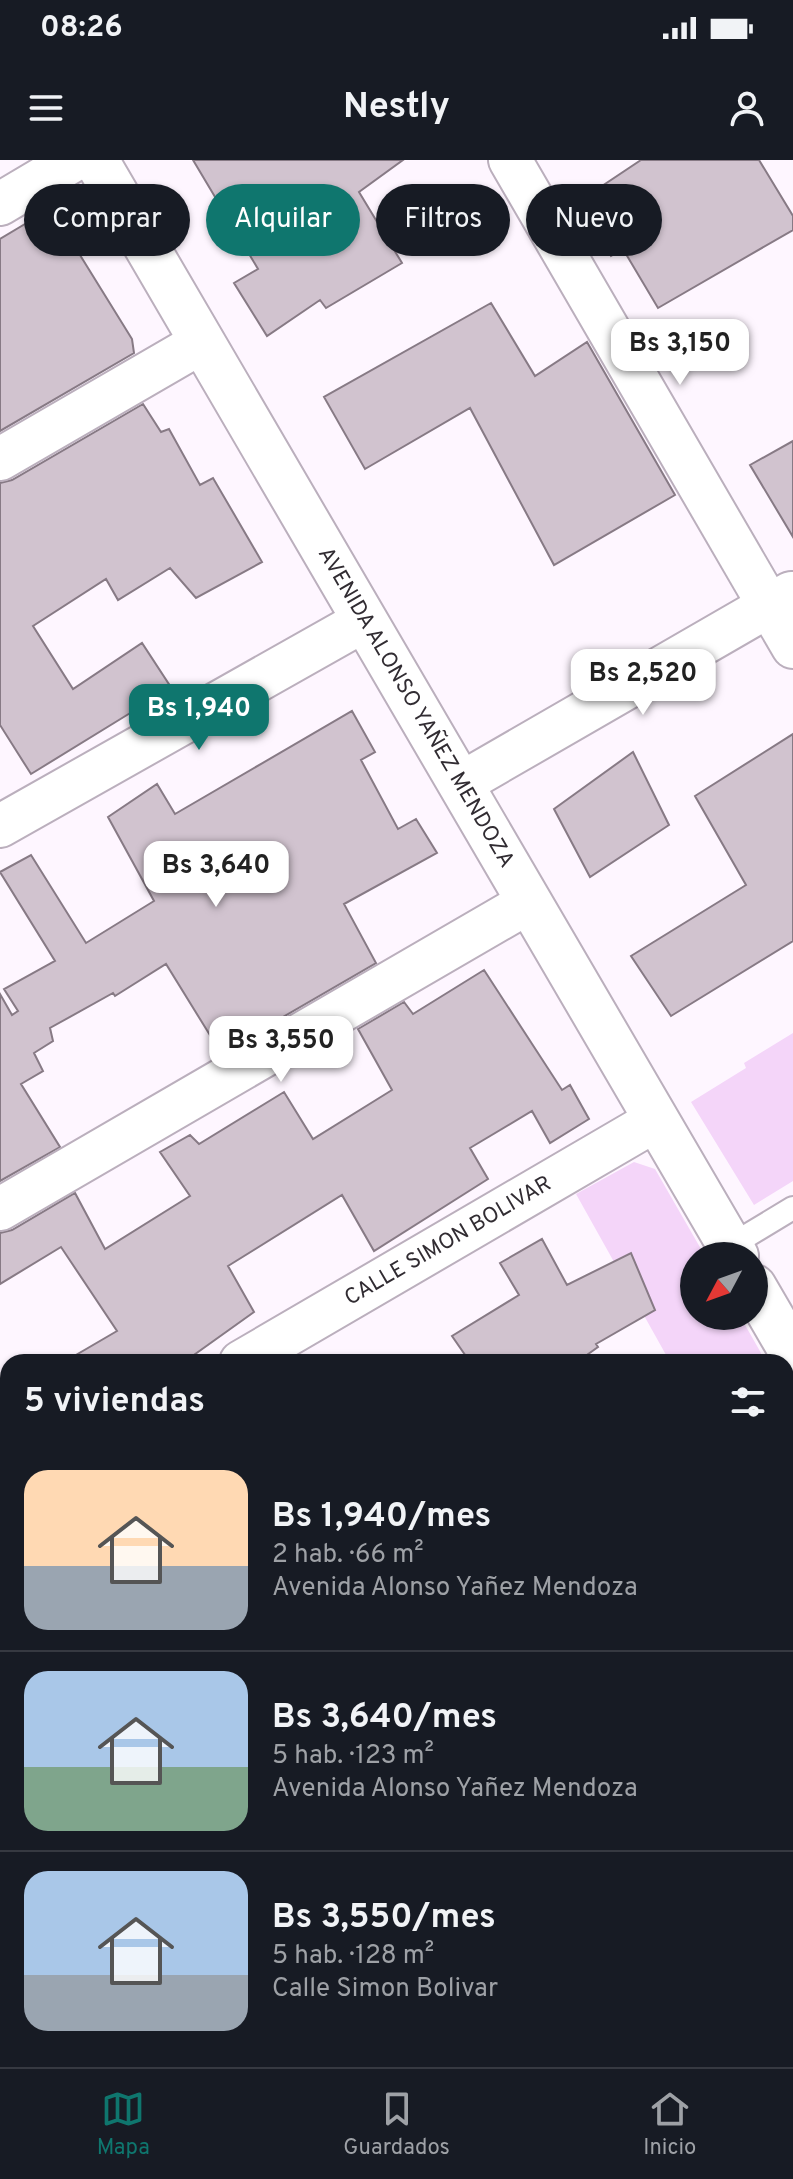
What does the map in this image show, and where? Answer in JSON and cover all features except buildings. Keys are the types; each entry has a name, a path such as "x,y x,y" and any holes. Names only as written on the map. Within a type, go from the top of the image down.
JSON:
{"main road":[{"name":"AVENIDA ALONSO YAÑEZ MENDOZA","path":"96,160 728,1242"},
{"path":"768,1311 793,1354"}],"street":[{"path":"0,204 74,160"},
{"path":"510,160 781,599 793,647"},
{"path":"0,459 202,342"},
{"path":"460,784 781,599"},
{"path":"0,826 365,620"},
{"path":"0,1209 529,902"},
{"name":"CALLE SIMON BOLIVAR","path":"255,1354 656,1120"}],"lane":[{"path":"746,1242 793,1208"}],"shaded area":[{"path":"793,1033 793,1181 754,1205 691,1102 746,1068 744,1063"},
{"path":"634,1162 655,1169 697,1242 680,1242 680,1330 748,1330 761,1353 666,1354 576,1194"}]}
